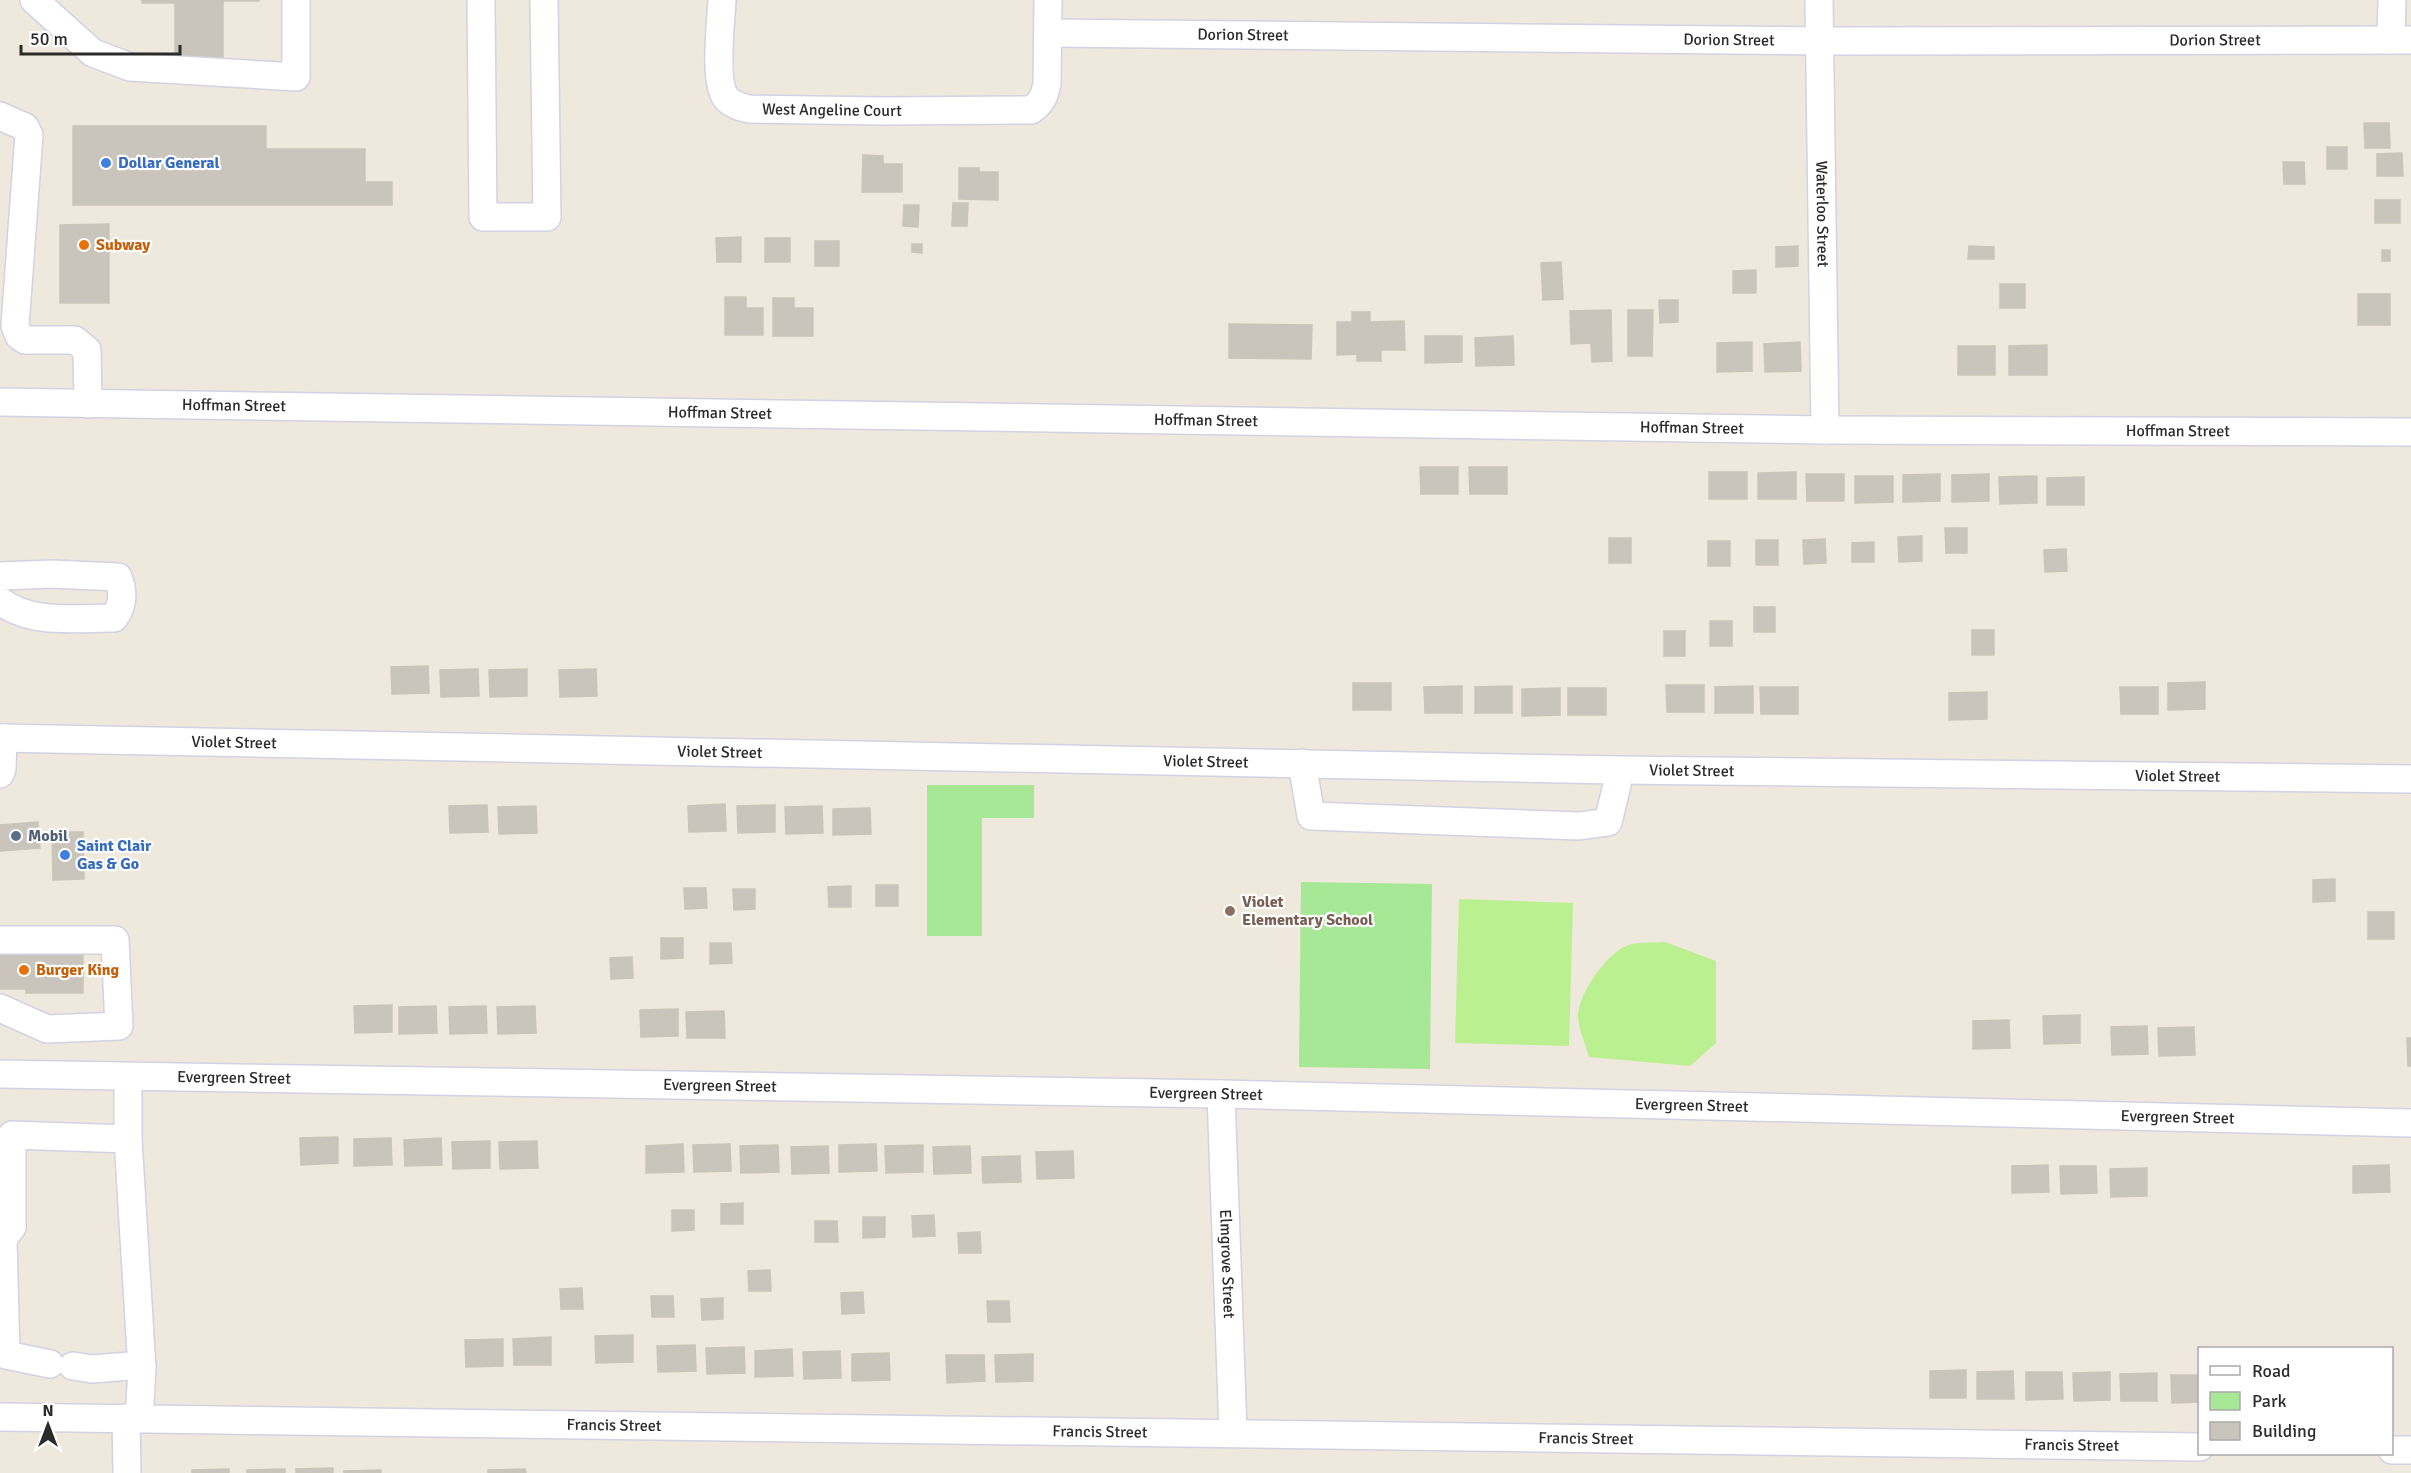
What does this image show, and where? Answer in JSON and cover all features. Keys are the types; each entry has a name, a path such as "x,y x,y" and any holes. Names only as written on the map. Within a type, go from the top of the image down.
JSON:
{"street":[{"path":"34,0 93,53 130,68 296,77 296,0"},
{"path":"481,0 483,217 547,217 544,0"},
{"name":"West Angeline Court","path":"722,0 720,78 725,97 733,104 749,109 1031,110 1039,105 1045,94 1048,33"},
{"path":"1048,0 1048,33"},
{"name":"Waterloo Street","path":"1819,0 1825,430"},
{"path":"2392,0 2401,40"},
{"name":"Dorion Street","path":"1048,33 1820,41 2401,40"},
{"path":"0,116 25,127 29,135 12,210 9,273 15,326 19,336 25,340 75,340 82,344 87,350 88,404"},
{"name":"Hoffman Street","path":"0,402 1825,430 2411,432"},
{"path":"0,576 52,574 118,577 122,587 121,608 114,618 43,618 14,611 0,601"},
{"path":"0,774 2,738"},
{"name":"Violet Street","path":"2,738 1616,770 2411,779"},
{"path":"1302,763 1311,816 1579,826 1608,822 1617,785 1616,770"},
{"path":"0,940 115,940 119,1026 47,1029 0,1008"},
{"name":"Evergreen Street","path":"0,1074 1221,1094 2411,1123"},
{"path":"127,1473 142,1365 128,1139 128,1077"},
{"name":"Elmgrove Street","path":"1221,1094 1233,1432"},
{"path":"128,1139 12,1135 6,1228 3,1239 3,1356 92,1369 142,1365"},
{"name":"Francis Street","path":"0,1417 1233,1432 2198,1447"},
{"path":"2393,1450 2411,1450"}],"green space":[{"path":"927,785 1034,785 1034,818 982,818 982,936 927,936"},
{"path":"1301,882 1432,884 1430,1069 1299,1067"},
{"path":"1459,899 1573,903 1569,1046 1455,1043"},
{"path":"1665,942 1716,961 1716,1043 1690,1066 1589,1057 1578,1016 1579,1006 1589,984 1605,962 1623,947 1636,943"}],"building":[{"path":"142,0 259,1 223,1 223,57 175,57 175,3 142,3"},
{"path":"2364,123 2389,123 2390,148 2365,148"},
{"path":"73,126 266,126 266,149 365,149 365,182 392,182 392,205 73,205"},
{"path":"2327,147 2347,147 2347,169 2327,169"},
{"path":"2402,153 2403,176 2377,176 2377,154"},
{"path":"863,155 883,156 883,164 902,164 902,192 862,192"},
{"path":"2283,162 2304,162 2305,184 2284,184"},
{"path":"959,168 979,168 979,172 998,172 998,200 959,199"},
{"path":"2375,200 2400,200 2400,223 2375,223"},
{"path":"953,203 968,203 967,226 952,226"},
{"path":"904,205 919,205 918,227 903,226"},
{"path":"109,224 109,303 60,303 60,225"},
{"path":"741,237 741,262 717,262 716,238"},
{"path":"765,238 790,238 790,262 765,262"},
{"path":"815,241 839,241 839,266 815,266"},
{"path":"912,244 922,244 922,253 912,252"},
{"path":"1798,246 1798,266 1776,267 1776,247"},
{"path":"1969,246 1994,247 1994,259 1968,259"},
{"path":"2382,250 2390,250 2390,261 2382,261"},
{"path":"1561,262 1563,299 1543,300 1541,263"},
{"path":"1756,270 1756,293 1733,293 1733,271"},
{"path":"2000,284 2025,284 2025,308 2000,308"},
{"path":"2358,294 2390,294 2390,325 2358,325"},
{"path":"725,297 746,297 746,308 763,308 763,335 725,335"},
{"path":"773,298 794,298 794,308 813,308 813,336 773,336"},
{"path":"1659,300 1678,300 1678,322 1660,323"},
{"path":"1611,310 1612,361 1592,362 1591,343 1571,344 1570,311"},
{"path":"1628,310 1653,310 1652,356 1628,356"},
{"path":"1352,312 1370,312 1370,322 1404,321 1405,350 1381,350 1381,361 1357,361 1357,354 1337,355 1337,322 1352,322"},
{"path":"1229,324 1312,325 1311,359 1229,358"},
{"path":"1425,336 1462,336 1462,362 1425,363"},
{"path":"1513,336 1514,365 1476,366 1475,338"},
{"path":"1752,342 1752,371 1717,372 1717,343"},
{"path":"1800,342 1801,371 1765,372 1764,344"},
{"path":"2047,345 2047,375 2009,375 2009,346"},
{"path":"1958,346 1995,346 1995,375 1958,375"},
{"path":"1420,467 1458,467 1458,494 1421,494"},
{"path":"1469,467 1507,467 1507,494 1470,494"},
{"path":"1709,472 1747,472 1747,499 1709,499"},
{"path":"1796,472 1796,499 1758,499 1758,473"},
{"path":"1806,474 1844,474 1844,501 1807,501"},
{"path":"1940,474 1940,501 1903,502 1903,475"},
{"path":"1989,474 1989,501 1952,502 1952,475"},
{"path":"1855,476 1893,476 1893,502 1855,503"},
{"path":"2037,476 2037,503 2000,504 1999,477"},
{"path":"2084,477 2084,505 2047,505 2047,478"},
{"path":"1945,528 1967,528 1967,553 1946,553"},
{"path":"1922,536 1922,561 1899,562 1898,537"},
{"path":"1609,538 1631,538 1631,563 1609,563"},
{"path":"1825,539 1826,563 1804,564 1803,540"},
{"path":"1756,540 1778,540 1778,565 1756,565"},
{"path":"1708,541 1730,541 1730,566 1708,566"},
{"path":"1874,542 1874,562 1852,562 1852,543"},
{"path":"2066,549 2067,571 2045,572 2044,550"},
{"path":"1754,607 1775,607 1775,632 1754,632"},
{"path":"1710,621 1732,621 1732,646 1710,646"},
{"path":"1972,630 1994,630 1994,655 1972,655"},
{"path":"1664,631 1685,631 1685,656 1664,656"},
{"path":"428,666 429,693 392,694 391,667"},
{"path":"478,669 479,696 441,697 440,670"},
{"path":"527,669 527,696 490,697 489,670"},
{"path":"596,669 597,696 560,697 559,670"},
{"path":"2205,682 2205,709 2168,710 2168,683"},
{"path":"1353,683 1391,683 1391,710 1353,710"},
{"path":"1666,685 1704,685 1704,712 1667,712"},
{"path":"1462,686 1462,713 1425,713 1424,687"},
{"path":"1512,686 1512,713 1475,713 1475,687"},
{"path":"1753,686 1753,713 1715,713 1715,687"},
{"path":"1760,687 1798,687 1798,714 1761,714"},
{"path":"2120,687 2158,687 2158,714 2121,714"},
{"path":"1560,688 1560,715 1522,716 1522,689"},
{"path":"1568,688 1606,688 1606,715 1568,715"},
{"path":"1987,692 1987,719 1949,720 1949,693"},
{"path":"725,804 726,831 689,832 688,806"},
{"path":"487,805 488,832 450,833 449,806"},
{"path":"775,805 775,832 738,833 737,806"},
{"path":"536,806 537,833 499,834 498,807"},
{"path":"822,806 823,833 786,834 785,807"},
{"path":"870,808 871,834 833,835 833,809"},
{"path":"38,822 40,848 0,851 0,825"},
{"path":"52,832 83,832 84,879 53,880"},
{"path":"2335,879 2335,901 2313,902 2313,880"},
{"path":"876,885 898,885 898,906 876,906"},
{"path":"851,886 851,907 829,907 828,887"},
{"path":"684,888 706,888 707,908 685,909"},
{"path":"733,889 755,889 755,909 734,910"},
{"path":"2368,912 2394,912 2394,939 2368,939"},
{"path":"661,938 683,938 683,958 661,959"},
{"path":"710,943 731,943 732,963 710,964"},
{"path":"0,952 83,952 83,993 26,993 26,989 0,989"},
{"path":"632,957 633,978 611,979 610,958"},
{"path":"392,1005 392,1032 355,1033 354,1006"},
{"path":"436,1006 437,1033 399,1034 399,1007"},
{"path":"486,1006 487,1033 450,1034 449,1007"},
{"path":"535,1006 536,1033 498,1034 497,1007"},
{"path":"678,1009 678,1036 641,1037 640,1010"},
{"path":"724,1011 725,1038 687,1038 686,1012"},
{"path":"2080,1015 2080,1043 2044,1044 2043,1016"},
{"path":"2009,1020 2010,1048 1973,1049 1973,1021"},
{"path":"2147,1026 2148,1054 2112,1055 2111,1027"},
{"path":"2194,1027 2195,1055 2159,1056 2158,1028"},
{"path":"2407,1038 2411,1038 2411,1066 2408,1066"},
{"path":"338,1137 338,1163 301,1165 300,1138"},
{"path":"391,1138 392,1165 354,1166 354,1139"},
{"path":"441,1138 442,1165 405,1166 404,1140"},
{"path":"490,1141 490,1168 453,1169 452,1142"},
{"path":"537,1141 538,1168 500,1169 499,1142"},
{"path":"683,1144 684,1172 646,1173 646,1146"},
{"path":"730,1144 731,1171 694,1172 693,1145"},
{"path":"876,1144 877,1171 839,1172 839,1145"},
{"path":"778,1145 779,1172 741,1173 740,1146"},
{"path":"923,1145 923,1172 886,1173 885,1146"},
{"path":"828,1146 829,1173 792,1174 791,1147"},
{"path":"970,1146 971,1173 934,1174 933,1147"},
{"path":"1073,1151 1074,1178 1037,1179 1036,1152"},
{"path":"1020,1156 1021,1182 983,1183 982,1157"},
{"path":"2048,1165 2049,1192 2012,1193 2012,1166"},
{"path":"2389,1165 2390,1192 2353,1193 2353,1166"},
{"path":"2060,1166 2096,1166 2097,1193 2061,1194"},
{"path":"2147,1168 2147,1196 2111,1197 2110,1169"},
{"path":"743,1203 743,1224 721,1224 721,1204"},
{"path":"672,1210 694,1210 694,1230 672,1231"},
{"path":"934,1215 935,1236 913,1237 912,1216"},
{"path":"863,1217 885,1217 885,1237 863,1238"},
{"path":"815,1221 837,1221 838,1242 815,1242"},
{"path":"980,1232 981,1253 959,1253 958,1233"},
{"path":"770,1270 771,1291 749,1291 748,1271"},
{"path":"582,1288 583,1309 561,1309 560,1289"},
{"path":"863,1292 864,1313 842,1314 841,1293"},
{"path":"651,1296 673,1296 674,1317 652,1317"},
{"path":"723,1298 723,1319 702,1320 701,1299"},
{"path":"987,1301 1009,1301 1010,1322 988,1322"},
{"path":"633,1335 633,1362 596,1363 595,1336"},
{"path":"551,1337 551,1365 514,1365 513,1339"},
{"path":"503,1339 503,1366 466,1367 465,1340"},
{"path":"695,1345 696,1371 658,1372 657,1346"},
{"path":"744,1347 745,1373 707,1374 706,1348"},
{"path":"792,1349 793,1376 755,1377 755,1351"},
{"path":"840,1351 841,1378 804,1379 803,1352"},
{"path":"889,1353 890,1380 852,1381 852,1354"},
{"path":"1033,1354 1033,1381 996,1382 995,1355"},
{"path":"946,1355 984,1355 985,1381 947,1383"},
{"path":"1966,1370 1966,1398 1930,1398 1930,1371"},
{"path":"2013,1371 2014,1399 1977,1399 1977,1372"},
{"path":"2026,1372 2062,1372 2063,1399 2026,1400"},
{"path":"2110,1372 2110,1400 2074,1401 2073,1373"},
{"path":"2157,1373 2157,1401 2121,1401 2120,1374"},
{"path":"2171,1375 2198,1375 2198,1402 2172,1403"},
{"path":"333,1468 333,1473 296,1473 296,1469"},
{"path":"229,1469 229,1473 192,1473 192,1470"},
{"path":"285,1469 285,1473 247,1473 247,1470"},
{"path":"525,1469 526,1473 488,1473 488,1470"},
{"path":"381,1470 381,1473 344,1473 344,1471"}],"place":[{"name":"Dollar General","path":"106,163"},
{"name":"Subway","path":"84,245"},
{"name":"Mobil","path":"16,836"},
{"name":"Saint Clair Gas & Go","path":"65,855"},
{"name":"Violet Elementary School","path":"1230,911"},
{"name":"Burger King","path":"24,970"}]}
